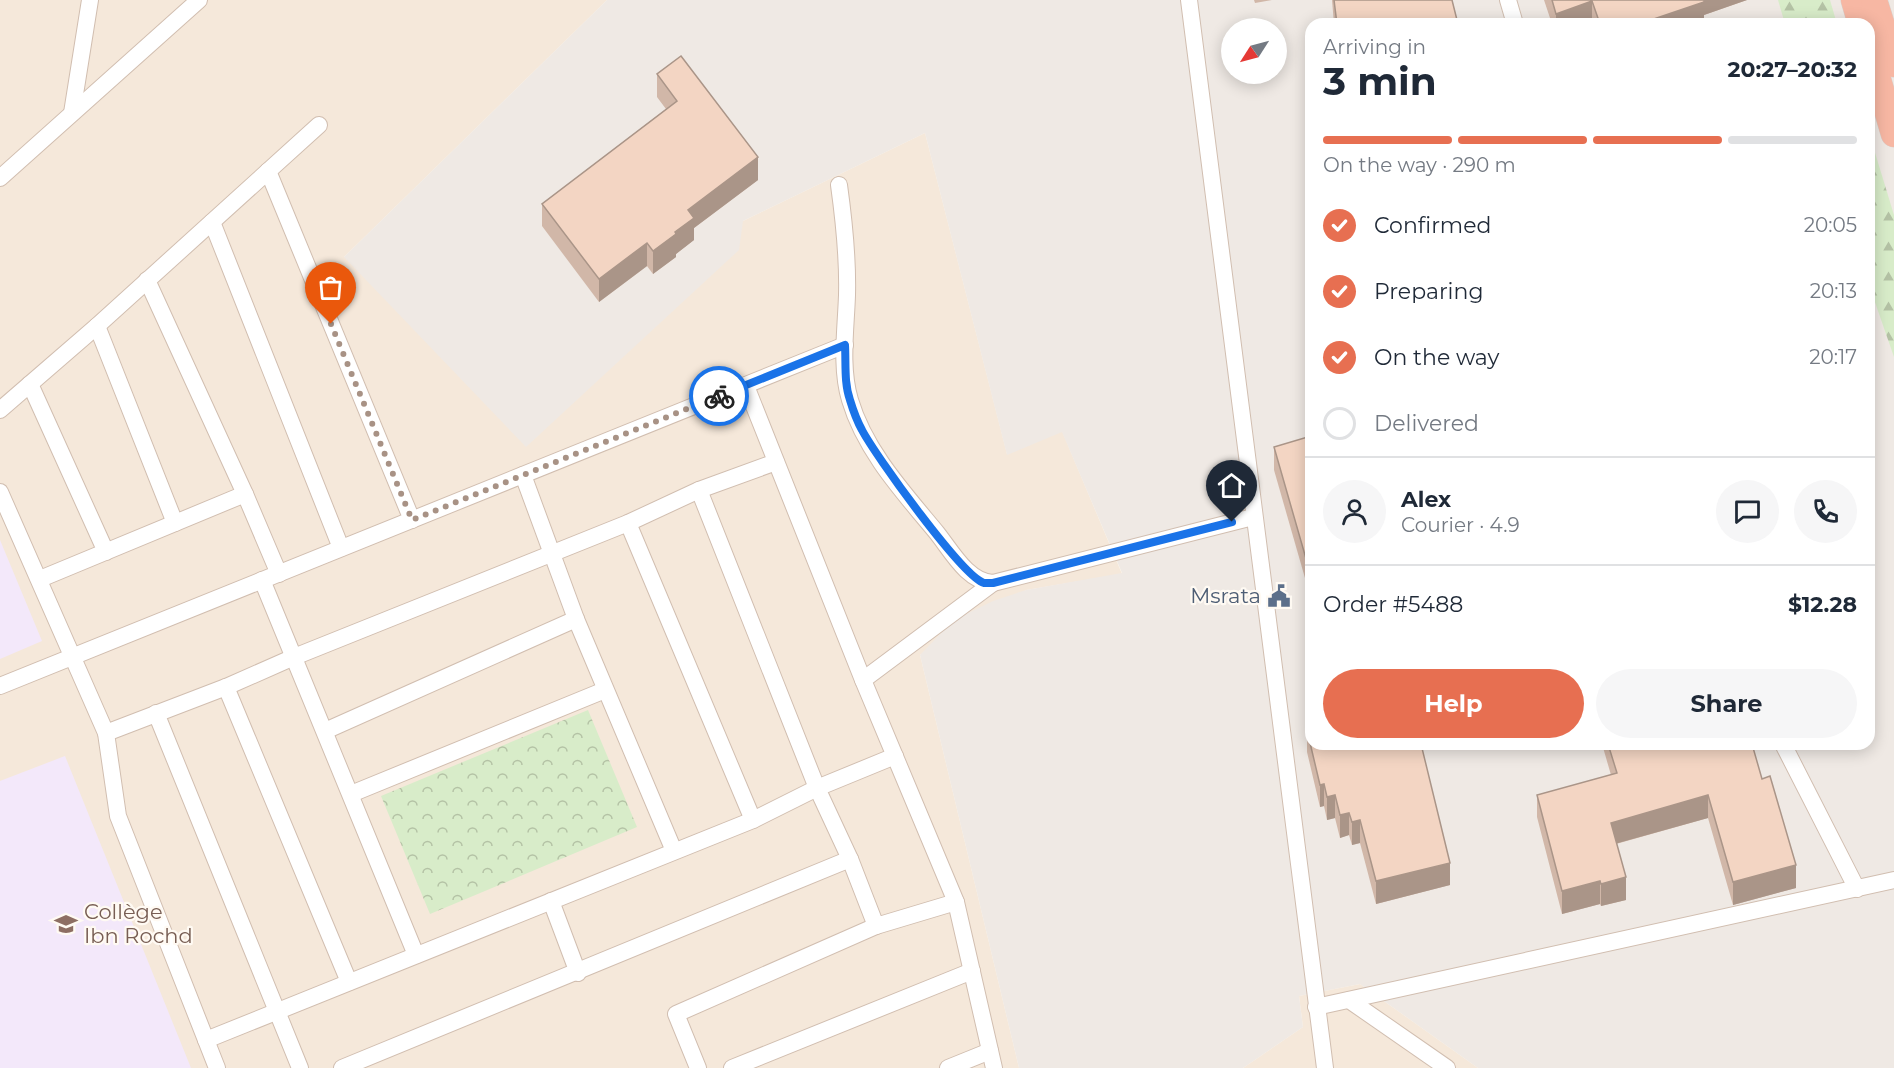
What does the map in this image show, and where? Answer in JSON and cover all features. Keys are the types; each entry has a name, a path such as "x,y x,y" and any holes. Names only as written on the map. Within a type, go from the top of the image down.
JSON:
{"highway":[{"path":"1854,0 1860,18"},
{"path":"1875,0 1894,64"},
{"path":"1875,69 1894,134"}],"street":[{"path":"72,113 90,0"},
{"path":"0,178 199,0"},
{"path":"1189,0 1253,517 1325,1068"},
{"path":"1508,0 1513,18"},
{"path":"0,410 97,326 319,125"},
{"path":"268,171 412,520"},
{"path":"839,185 844,225 847,292 846,381 850,399 862,430 895,482 953,555 975,577 984,583 993,583 1253,517"},
{"path":"212,222 341,548"},
{"path":"147,280 279,573"},
{"path":"97,326 175,523"},
{"path":"0,686 845,345"},
{"path":"30,384 106,552"},
{"path":"746,386 863,680 956,902 994,1068"},
{"path":"106,733 226,687 294,657 628,523 699,490 776,462"},
{"path":"523,475 576,619 674,851"},
{"path":"699,490 817,788 850,859 876,926"},
{"path":"0,492 106,733 118,816 217,1068"},
{"path":"40,579 245,494"},
{"path":"628,523 753,820"},
{"path":"262,580 416,955"},
{"path":"863,680 993,583"},
{"path":"325,731 576,619"},
{"path":"226,687 349,982"},
{"path":"351,794 605,690"},
{"path":"156,713 300,1068"},
{"path":"1786,750 1857,889"},
{"path":"206,1040 753,820 817,788 895,756"},
{"path":"342,1068 578,973 850,859"},
{"path":"1316,1007 1894,880"},
{"path":"551,901 578,973"},
{"path":"698,1068 676,1014 876,926 956,902"},
{"path":"732,1068 972,971"},
{"path":"1349,1000 1439,1065"},
{"path":"948,1068 990,1051"}],"shaded area":[{"path":"0,0 607,0 344,257 743,221 925,133 1007,454 1062,431 1122,574 1026,590 920,655 1019,1068 0,1068"},
{"path":"607,0 1894,0 1894,1068 1478,1068 1360,984 1299,996 1303,1027 1243,1068 1019,1068 920,655 960,617 993,601 1026,590 1122,573 1062,432 1007,455 925,133 743,221 739,250 526,447 344,257"},
{"path":"0,540 42,641 0,659"},
{"name":"Collège Ibn Rochd","path":"65,756 191,1068 0,1068 0,781"},
{"path":"1360,984 1478,1068 1243,1068 1303,1027 1299,996"}],"green space":[{"path":"1778,0 1830,0 1835,18 1783,18"},
{"path":"1875,153 1894,215 1894,357 1875,302"},
{"path":"588,710 637,827 430,914 381,796"}],"building":[{"path":"1334,0 1452,0 1456,18 1336,18"},
{"path":"1552,0 1704,0 1704,2 1657,18 1598,18 1592,1 1556,14"},
{"path":"681,56 758,157 688,210 694,218 675,232 676,234 653,251 647,243 599,279 542,204 677,101 657,74"},
{"path":"1305,438 1305,555 1274,447"},
{"path":"1312,750 1422,750 1450,863 1376,881 1360,820 1352,822 1349,813 1340,815 1335,795 1327,797 1324,784 1320,785"},
{"path":"1610,750 1754,750 1762,779 1770,776 1796,865 1733,882 1708,795 1611,823 1626,877 1562,891 1537,795 1617,773"}],"way so far":[{"path":"331,324 412,520 719,396"}],"place":[{"name":"Msrata","path":"1279,596"},
{"name":"Collège Ibn Rochd","path":"66,924"}],"route":[{"path":"719,396 845,345 846,381 862,430 895,482 953,555 984,583 993,583 1232,522"}]}
